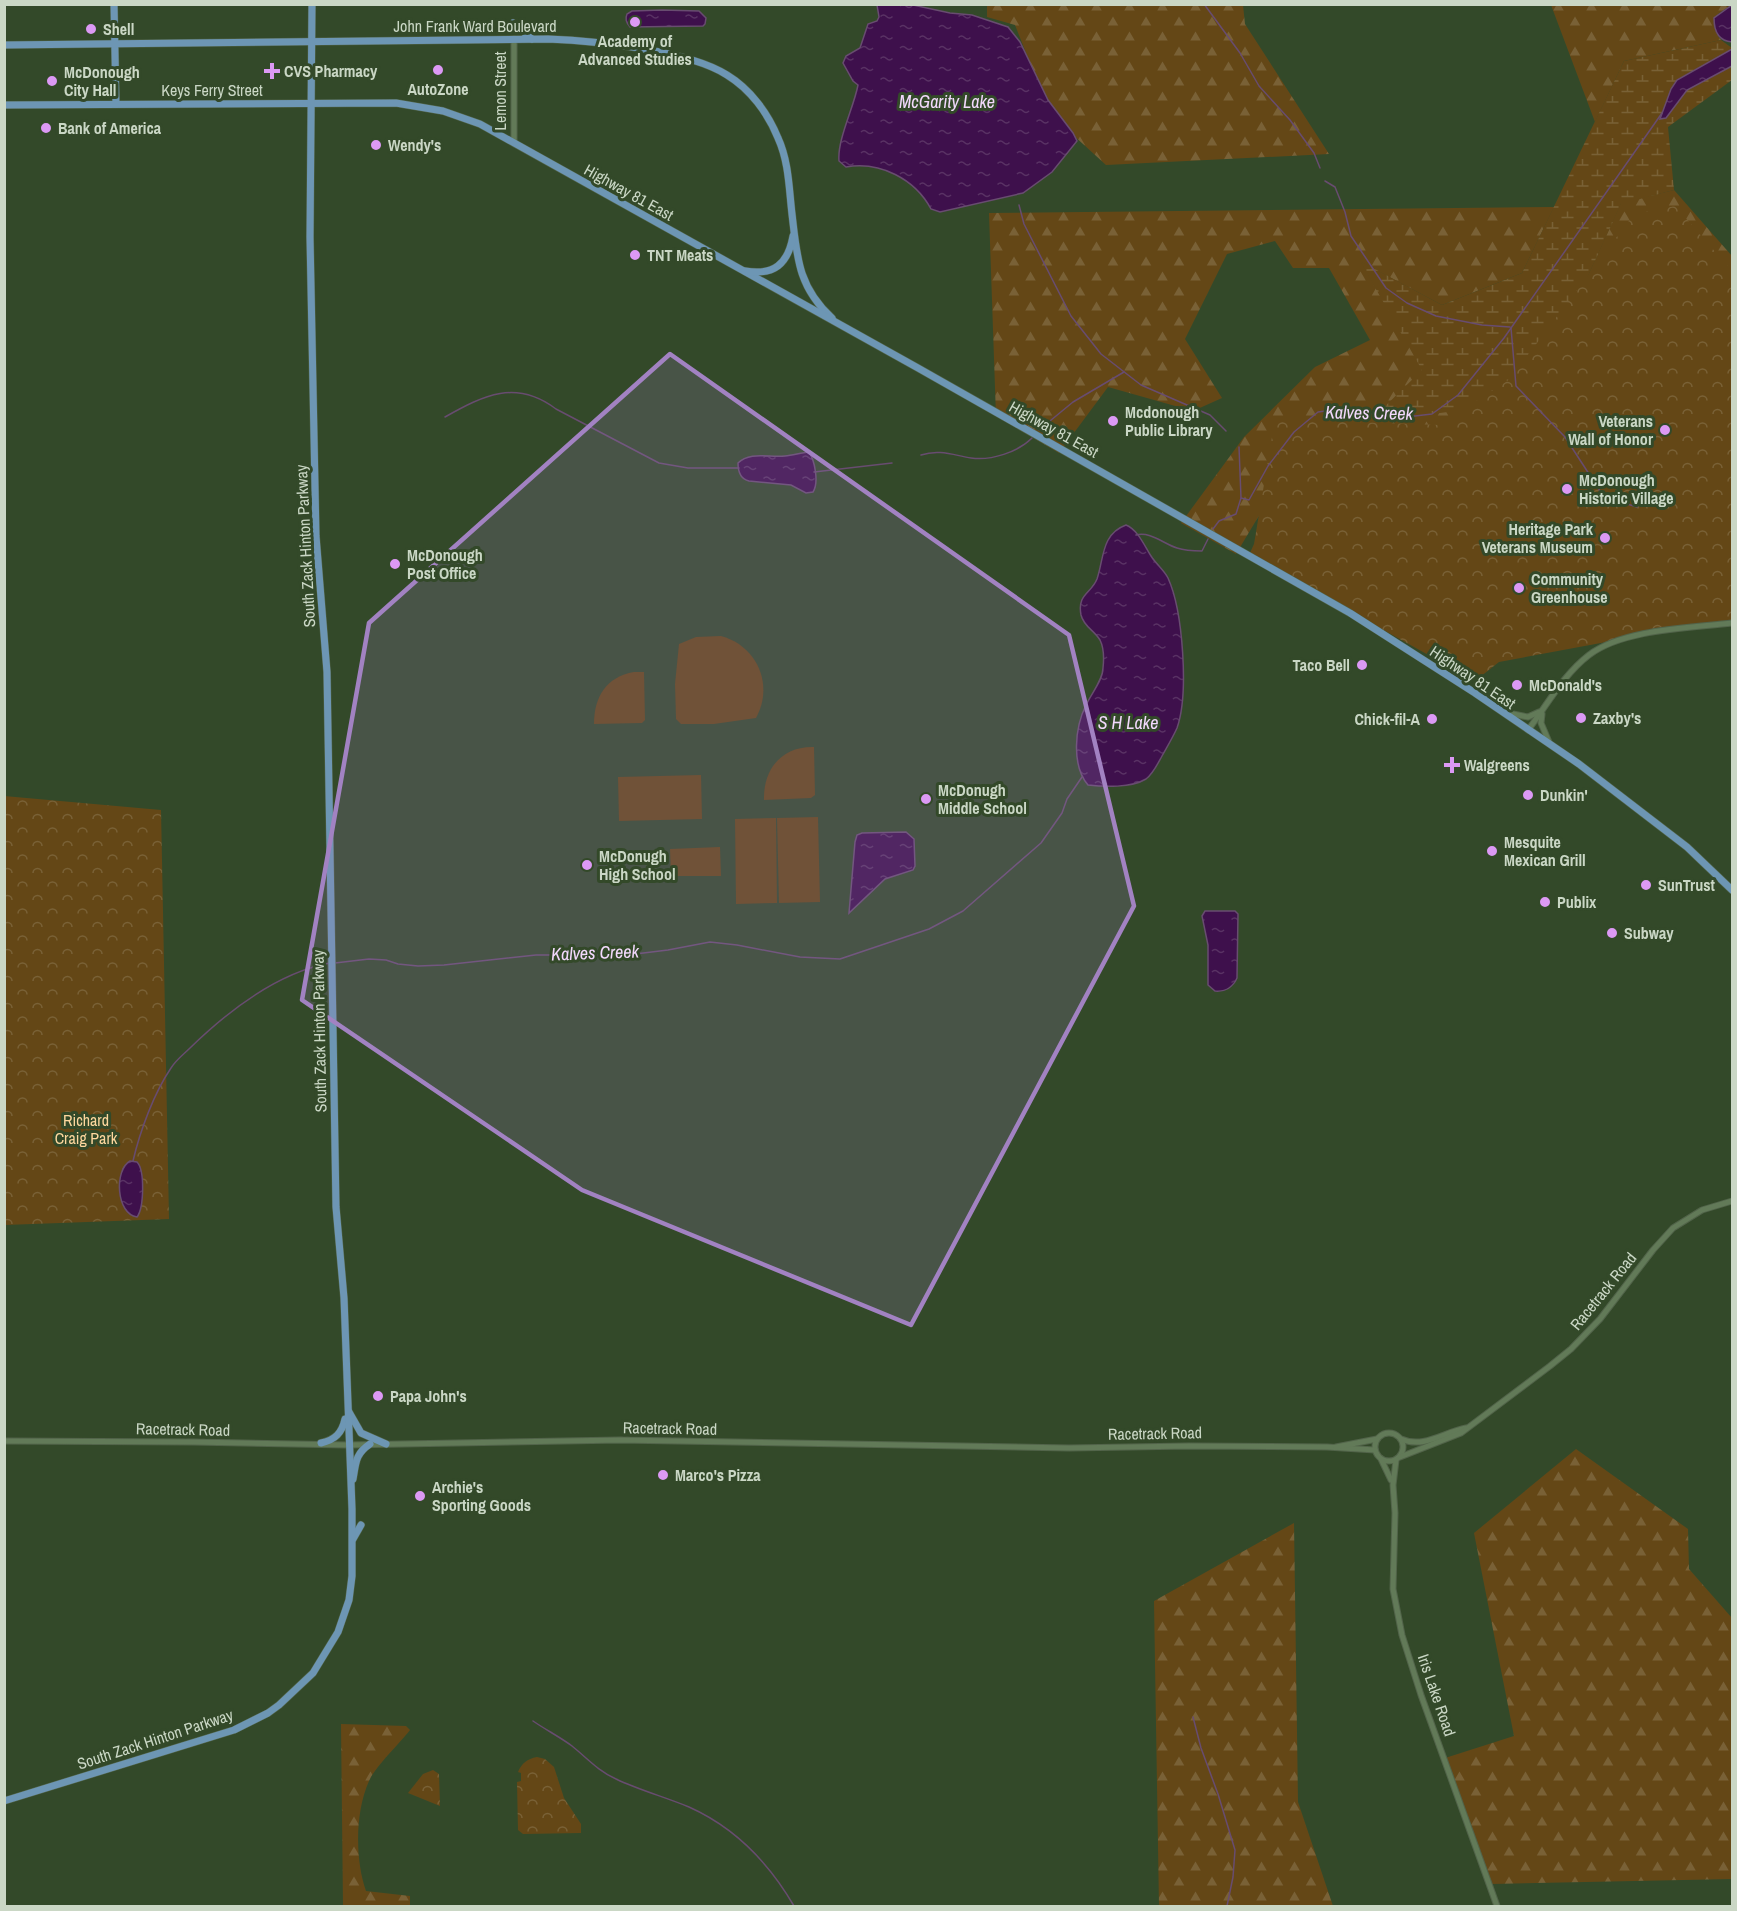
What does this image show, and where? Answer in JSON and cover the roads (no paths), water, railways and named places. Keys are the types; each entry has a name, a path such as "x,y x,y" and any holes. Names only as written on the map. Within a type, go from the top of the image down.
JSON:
{"main road":[{"path":"114,4 116,104"},
{"name":"South Zack Hinton Parkway","path":"4,1801 234,1730 268,1713 314,1673 338,1632 349,1600 352,1576 351,1491 344,1298 336,1208 327,672 315,536 310,237 312,4"},
{"path":"513,23 532,39"},
{"name":"John Frank Ward Boulevard","path":"4,45 532,39 587,42 656,52 695,61 730,76 763,110 778,138 788,174 800,267 808,290 821,308 840,325"},
{"name":"Highway 81 East","path":"311,103 396,103 430,108 468,119 514,143 1340,607 1579,764 1687,847 1732,890"},
{"name":"Keys Ferry Street","path":"4,105 311,103"},
{"path":"739,270 763,272 777,267 789,253 794,230"},
{"path":"321,1443 328,1442 340,1432 347,1407"},
{"path":"347,1407 351,1419 361,1433 386,1444"},
{"path":"351,1491 357,1456 370,1444"},
{"path":"352,1544 361,1525"}],"street":[{"name":"Lemon Street","path":"514,39 514,143"},
{"path":"1528,730 1571,673 1588,656 1602,647 1632,635 1732,623"},
{"path":"1499,710 1528,717 1543,710"},
{"path":"1543,710 1541,723 1552,747"},
{"name":"Racetrack Road","path":"1398,1458 1453,1437 1571,1349 1609,1308 1653,1250 1673,1228 1702,1210 1732,1201"},
{"name":"Racetrack Road","path":"1401,1440 1419,1443 1467,1427"},
{"path":"1390,1433 1401,1440 1404,1448 1398,1458 1388,1462 1381,1459 1375,1450 1377,1439 1381,1436 1390,1433"},
{"name":"Racetrack Road","path":"1334,1447 1377,1439"},
{"name":"Racetrack Road","path":"4,1441 348,1445 620,1440 1069,1448 1334,1447 1375,1450"},
{"name":"Iris Lake Road","path":"1398,1458 1393,1485 1395,1513 1393,1589 1402,1635 1421,1695 1497,1906"},
{"name":"Iris Lake Road","path":"1381,1459 1393,1485"}],"water":[{"name":"McGarity Lake","path":"877,5 913,5 972,15 1008,27 1020,42 1048,100 1077,141 1052,172 1023,193 940,212 931,209 916,189 895,174 871,167 846,167 839,161 843,134 858,85 853,81 843,63 846,56 860,48 868,24 877,21 879,17"},
{"path":"1732,5 1732,42 1720,37 1714,18"},
{"path":"632,11 699,11 706,18 705,24 703,26 630,27 626,20 627,14"},
{"path":"1732,49 1732,66 1687,90 1666,118 1660,119 1671,89 1677,80"},
{"path":"809,452 816,472 813,492 806,493 791,485 749,481 739,472 738,463 748,457 785,456"},
{"name":"S H Lake","path":"1126,525 1137,534 1166,575 1173,593 1183,653 1181,713 1172,738 1146,779 1125,785 1088,785 1079,767 1077,735 1082,714 1101,677 1104,657 1100,640 1082,619 1080,608 1083,598 1097,579 1108,541 1112,534"},
{"path":"906,832 914,839 915,866 913,870 885,879 849,913 857,835"},
{"path":"1205,911 1235,911 1238,914 1237,978 1231,986 1222,991 1215,991 1208,985 1208,945 1202,916"},
{"path":"130,1161 137,1162 140,1166 142,1181 141,1206 137,1217 130,1214 121,1200 121,1173"}],"waterway":[{"path":"1204,4 1240,53 1259,86 1290,120 1314,153 1320,168"},
{"name":"Kalves Creek","path":"1241,498 1249,500 1268,466 1294,432 1318,412 1340,409 1389,416 1432,414 1458,395 1504,338 1662,113"},
{"path":"1325,181 1335,187 1351,236 1386,288 1407,303 1436,316 1482,325 1510,327"},
{"path":"1019,205 1024,224 1071,316 1101,354 1141,385 1210,415 1226,431"},
{"name":"Kalves Creek","path":"1511,328 1516,386 1565,437 1604,497 1637,507"},
{"path":"1039,430 1073,402 1124,372"},
{"path":"445,417 487,397 500,394 527,394 659,463 688,468 739,468"},
{"path":"921,455 940,453 979,459 995,457 1012,451 1032,438"},
{"name":"Kalves Creek","path":"1213,529 1219,521 1236,514 1241,498 1239,447"},
{"path":"814,472 892,463"},
{"name":"Kalves Creek","path":"1136,535 1146,535 1177,548 1193,551 1202,551 1208,539"},
{"name":"Kalves Creek","path":"335,963 369,959 418,966 536,955 627,955 710,942 800,957 840,959 929,929 963,911 1041,843 1062,813 1067,799 1082,777"},
{"name":"Kalves Creek","path":"133,1161 153,1101 173,1065 220,1021 254,995 291,975 330,963"},
{"path":"1193,1717 1235,1850 1233,1877 1227,1906"},
{"path":"533,1721 567,1743 610,1776 689,1807 722,1825 762,1861 794,1906"}],"place":[{"name":"Academy of Advanced Studies","path":"635,22"},
{"name":"Shell","path":"91,29"},
{"name":"AutoZone","path":"438,70"},
{"name":"CVS Pharmacy","path":"272,71"},
{"name":"McDonough City Hall","path":"52,81"},
{"name":"Bank of America","path":"46,128"},
{"name":"Wendy's","path":"376,145"},
{"name":"TNT Meats","path":"635,255"},
{"name":"Mcdonough Public Library","path":"1113,421"},
{"name":"Veterans Wall of Honor","path":"1665,430"},
{"name":"McDonough Historic Village","path":"1567,489"},
{"name":"Heritage Park Veterans Museum","path":"1605,538"},
{"name":"McDonough Post Office","path":"395,564"},
{"name":"Community Greenhouse","path":"1519,588"},
{"name":"Taco Bell","path":"1362,665"},
{"name":"McDonald's","path":"1517,685"},
{"name":"Zaxby's","path":"1581,718"},
{"name":"Chick-fil-A","path":"1432,719"},
{"name":"Walgreens","path":"1452,765"},
{"name":"Dunkin'","path":"1528,795"},
{"name":"McDonugh Middle School","path":"926,799"},
{"name":"Mesquite Mexican Grill","path":"1492,851"},
{"name":"McDonugh High School","path":"587,865"},
{"name":"SunTrust","path":"1646,885"},
{"name":"Publix","path":"1545,902"},
{"name":"Subway","path":"1612,933"},
{"name":"Papa John's","path":"378,1396"},
{"name":"Marco's Pizza","path":"663,1475"},
{"name":"Archie's Sporting Goods","path":"420,1496"}],"park label":[{"name":"Richard Craig Park","path":"86,1129"}]}
